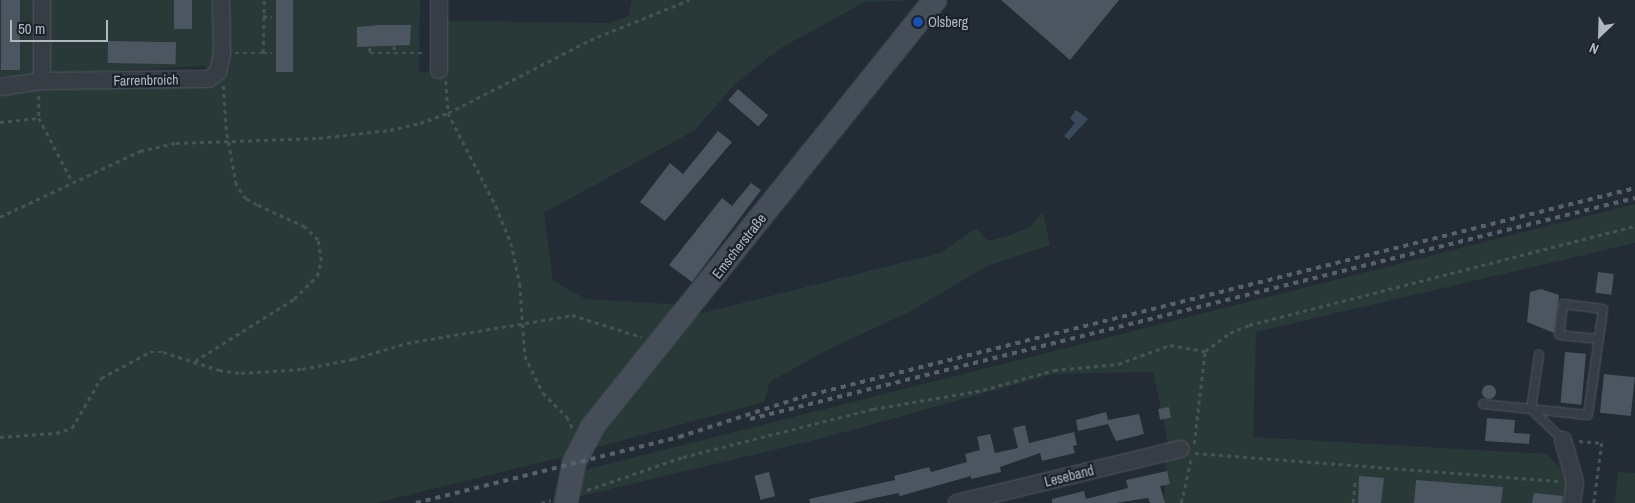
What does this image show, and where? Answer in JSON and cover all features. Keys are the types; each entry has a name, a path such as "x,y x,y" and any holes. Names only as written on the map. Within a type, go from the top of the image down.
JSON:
{"street":[{"path":"42,0 42,81"},
{"path":"218,72 222,53 221,0"},
{"path":"439,0 439,62"},
{"name":"Emscherstraße","path":"566,500 582,446 593,426 935,0"},
{"name":"Farrenbroich","path":"0,87 42,81 210,79 218,72"},
{"path":"1563,440 1575,482 1572,503"},
{"name":"Leseband","path":"957,503 1187,451"}],"lane":[{"path":"1483,404 1588,415 1599,338 1603,309 1563,304 1559,334 1599,338"},
{"path":"1531,409 1539,355"},
{"path":"1531,409 1563,440"}],"path":[{"path":"263,53 264,0"},
{"path":"0,217 30,206 72,181 140,152 176,143 319,138 390,130 448,113 590,40 689,0"},
{"path":"263,16 272,17"},
{"path":"394,46 395,52"},
{"path":"370,48 370,53 395,52 439,62 446,76 448,113 496,206 511,243 520,284 525,356 543,393 567,418 582,446"},
{"path":"222,53 272,53"},
{"path":"195,361 294,299 317,276 321,260 318,240 305,227 246,199 236,185 228,141 224,86 218,72"},
{"path":"42,81 40,118 72,181"},
{"path":"0,122 40,118"},
{"path":"1181,503 1187,451 1205,351 1230,333 1249,325 1635,226"},
{"path":"0,437 56,433 72,428 100,378 150,352 163,352 219,370 241,373 302,369 353,359 408,343 572,315 642,337 657,346"},
{"path":"566,500 683,457 873,409 975,391 1059,369 1118,364 1170,345 1205,351"},
{"path":"1563,440 1602,443 1594,503"},
{"path":"1187,451 1575,482"},
{"path":"1354,503 1355,480"}],"shaded area":[{"path":"0,0 420,0 419,72 445,72 445,21 609,23 629,16 632,0 919,0 865,2 781,48 737,82 695,130 544,213 553,281 586,299 684,305 575,454 375,503 0,503 0,90 37,85 220,83 205,66 0,77"},
{"path":"1635,204 1635,243 1256,332 1253,437 1546,454 1572,480 1569,503 1164,503 1167,437 1153,372 1053,374 823,438 577,497 584,470"},
{"path":"1043,212 1050,245 987,266 909,312 827,350 770,382 764,402 594,448 587,444 694,309 702,313 941,253 976,228 988,241 1011,235 1030,227"},
{"path":"1618,472 1635,473 1635,503 1615,503"}],"water":[{"path":"1076,110 1088,119 1069,140 1064,136 1075,123 1070,118"}],"building":[{"path":"1,0 20,0 20,70 1,70"},
{"path":"174,0 192,0 192,29 174,29"},
{"path":"276,0 293,0 293,72 276,72"},
{"path":"1001,0 1119,0 1070,60"},
{"path":"411,25 410,45 357,47 357,27"},
{"path":"108,41 176,42 176,64 108,63"},
{"path":"738,89 768,115 758,127 728,100"},
{"path":"718,131 732,142 665,221 640,202 670,163 683,174"},
{"path":"751,183 761,190 692,282 669,265 722,198 732,206"},
{"path":"1598,272 1614,274 1611,295 1595,293"},
{"path":"1541,289 1559,295 1554,333 1527,322 1530,292"},
{"path":"1565,352 1586,354 1581,405 1561,403"},
{"path":"1604,374 1635,377 1631,416 1600,413"},
{"path":"1489,385 1494,387 1496,392 1494,397 1489,399 1484,397 1482,392 1484,387"},
{"path":"1169,407 1171,418 1160,420 1158,409"},
{"path":"1106,412 1108,420 1139,414 1144,434 1116,441 1108,424 1078,431 1076,420"},
{"path":"1487,418 1515,420 1514,433 1530,434 1529,444 1485,441"},
{"path":"1025,425 1029,443 1074,432 1077,445 1073,446 1075,453 1042,461 1040,453 1000,467 1001,472 971,479 971,476 900,496 898,493 852,503 810,503 809,499 895,480 894,476 929,467 931,472 967,462 965,454 980,450 977,437 990,434 995,453 1018,448 1013,428"},
{"path":"1167,471 1170,484 1160,486 1165,503 1150,503 1148,498 1116,503 1052,503 1052,499 1084,491 1086,499 1128,488 1126,480"},
{"path":"769,472 775,496 760,500 754,476"},
{"path":"1359,476 1384,478 1381,503 1358,503"},
{"path":"1416,480 1503,487 1501,503 1414,503"},
{"path":"1534,493 1563,496 1562,503 1532,503"}],"railway":[{"path":"416,503 679,437 802,397 1635,188"},
{"path":"750,419 1635,198"}],"place":[{"name":"Olsberg","path":"918,22"}]}
